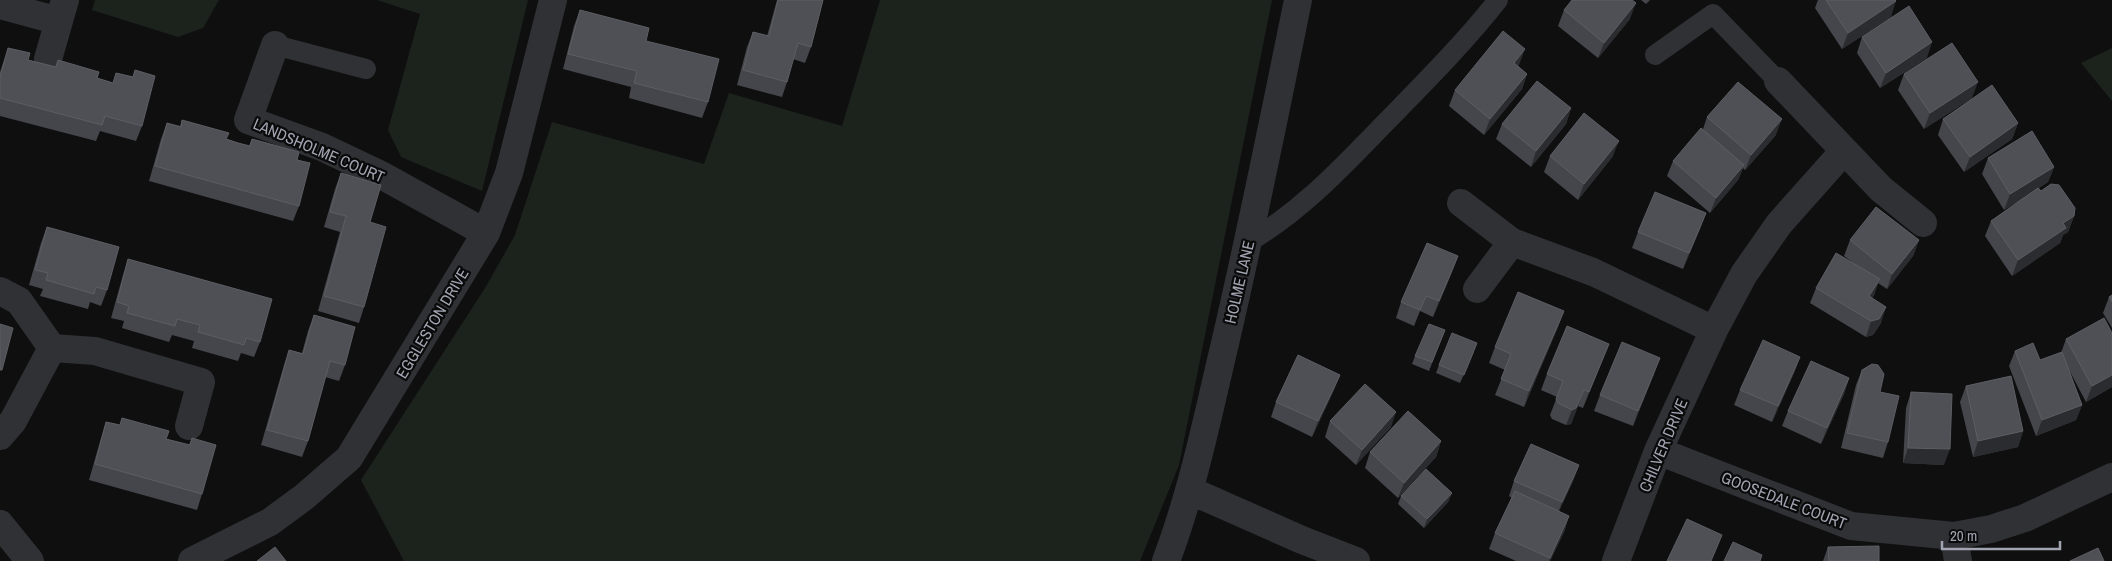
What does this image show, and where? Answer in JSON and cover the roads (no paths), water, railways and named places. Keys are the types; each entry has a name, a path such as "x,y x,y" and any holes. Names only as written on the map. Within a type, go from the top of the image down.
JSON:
{"street":[{"name":"EGGLESTON DRIVE","path":"192,561 270,522 349,458 486,233 509,173 553,0"},
{"name":"HOLME LANE","path":"1166,561 1189,490 1249,242 1298,0"},
{"path":"0,5 62,11 48,59"},
{"name":"LANDSHOLME COURT","path":"275,45 248,120 322,147 383,176 486,233"},
{"path":"1778,81 1843,152 1881,189 1923,223"},
{"name":"CHILVER DRIVE","path":"1616,561 1658,451 1714,330 1744,274 1779,224 1843,152"},
{"path":"1461,203 1512,242 1593,272 1714,330"},
{"path":"1477,289 1512,242"},
{"path":"0,291 19,301 52,348 95,352 200,382 189,426"},
{"path":"0,436 13,421 52,348"},
{"name":"GOOSEDALE COURT","path":"1658,451 1851,526 1956,548 1991,529 2025,518 2112,477"},
{"path":"1189,490 1302,540 1356,561"},
{"path":"0,524 30,561"}],"lane":[{"path":"1249,242 1280,223 1313,197 1469,37 1498,0"},
{"path":"1655,55 1713,14 1778,81"},
{"path":"275,45 366,69"}]}
